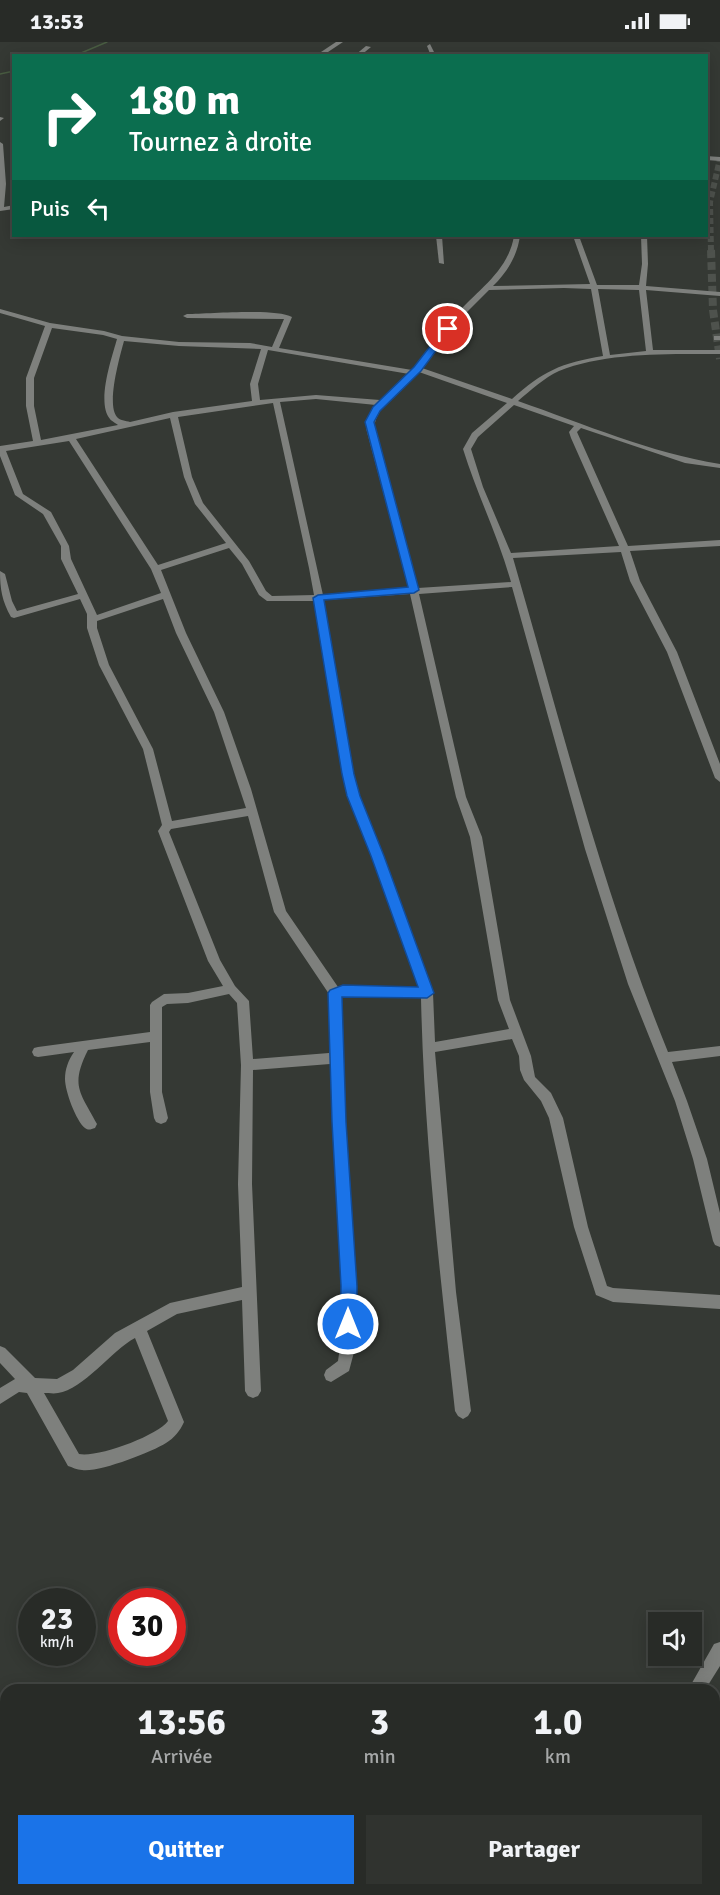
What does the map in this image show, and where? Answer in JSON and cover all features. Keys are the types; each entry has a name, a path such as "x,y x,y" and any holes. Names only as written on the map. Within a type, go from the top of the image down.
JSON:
{"street":[{"path":"319,54 340,42"},
{"path":"430,46 433,54"},
{"path":"359,54 368,48"},
{"path":"0,144 3,184 0,209"},
{"path":"2,158 12,158"},
{"path":"439,237 442,263"},
{"path":"517,237 517,242 506,265 457,317 416,371 370,418 369,428 414,590 456,778 476,837 504,1000 517,1033 530,1080 546,1097 556,1118 581,1227 601,1290 613,1295 720,1302"},
{"path":"576,237 594,287 607,358"},
{"path":"644,237 645,258 642,288 650,353"},
{"path":"486,288 684,289 720,294"},
{"path":"0,311 48,325 104,333 121,338 179,344 201,342 265,347 416,371 514,401 688,461 720,466"},
{"path":"187,316 288,317 275,349"},
{"path":"37,443 29,382 31,370 48,332 48,325"},
{"path":"121,338 108,398 113,418 121,423 130,424"},
{"path":"255,403 254,384 265,347"},
{"path":"719,352 650,353 579,363 554,371 514,401 471,440 467,449 479,487 508,556 591,849 634,984 681,1101 700,1159 720,1241"},
{"path":"168,826 148,749 104,666 91,620 92,614 66,559 66,546 50,516 42,507 27,502 19,495 1,448 71,438 173,414 276,400 316,397 384,403"},
{"path":"276,400 308,538 353,796 378,856 427,993 429,1048 448,1281 463,1411"},
{"path":"173,414 188,477 199,504 246,562 265,596 274,599 318,598 516,584"},
{"path":"580,425 573,432 624,548 635,581 672,652 720,778"},
{"path":"71,438 156,569 181,633 219,712 252,811 280,912 335,993 349,1286 348,1342 344,1366 331,1375"},
{"path":"508,556 720,543"},
{"path":"156,569 230,545"},
{"path":"0,574 7,601 15,615 84,595"},
{"path":"91,620 167,594"},
{"path":"252,811 168,826 163,831 174,865 214,961 231,989 243,1001 247,1065 245,1184 253,1391"},
{"path":"161,1118 156,1092 154,1036 156,1005 159,1002 231,989"},
{"path":"335,993 343,991 427,993"},
{"path":"429,1048 517,1033"},
{"path":"38,1052 154,1036"},
{"path":"84,1045 75,1061 73,1094 77,1107 90,1124"},
{"path":"663,1058 720,1051"},
{"path":"247,1065 337,1058"},
{"path":"0,1397 17,1385 59,1386 138,1327 175,1308 249,1292"},
{"path":"0,1353 31,1385 74,1460 78,1463 122,1453 167,1433 173,1427 176,1418 138,1327"},
{"path":"700,1684 720,1650"}],"waterway":[{"path":"79,54 107,42"},
{"path":"0,74 12,71"}],"tunnel":[{"path":"711,251 710,202 720,159"},
{"path":"711,250 713,310 720,359"}],"route":[{"path":"348,1324 349,1286 339,1122 335,993 338,991 427,993 378,856 353,796 318,598 414,590 369,422 377,409 408,380 448,329"}]}
